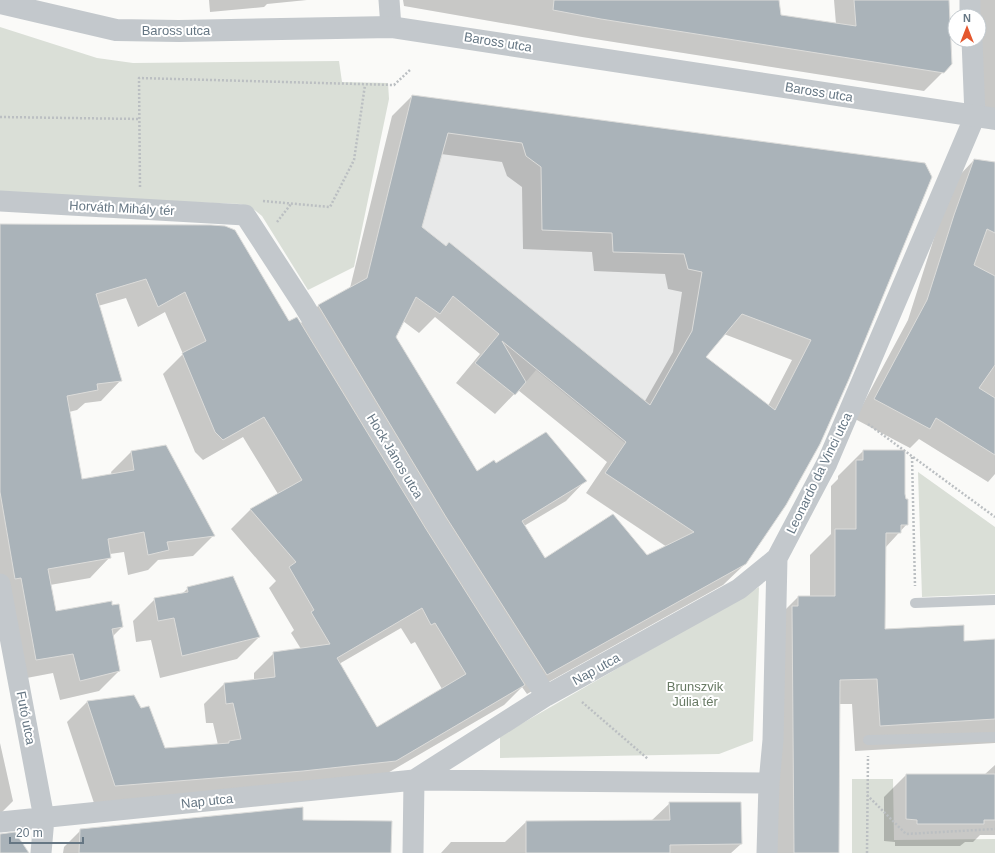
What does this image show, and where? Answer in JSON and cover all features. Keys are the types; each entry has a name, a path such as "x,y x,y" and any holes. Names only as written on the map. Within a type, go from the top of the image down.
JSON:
{"street":[{"path":"389,0 391,27"},
{"name":"Baross utca","path":"0,3 116,30 179,31 391,27 985,117"},
{"path":"973,48 985,117"},
{"name":"Leonardo da Vinci utca","path":"767,853 769,783 773,740 777,558 827,463 985,117"},
{"name":"Horváth Mihály tér","path":"0,201 140,209 252,207"},
{"name":"Hock János utca","path":"252,207 304,304 436,523 555,691"},
{"name":"Nap utca","path":"414,780 555,691 739,590 777,558"},
{"name":"Futó utca","path":"0,584 44,818 41,853"},
{"path":"413,853 414,780"},
{"name":"Nap utca","path":"0,822 414,780 675,781 769,783"}],"lane":[{"path":"916,603 995,600"},
{"path":"868,740 995,737"}],"path":[{"path":"140,209 139,78 365,86 394,85 411,69"},
{"path":"252,207 330,207 354,160 365,86"},
{"path":"0,117 139,119"},
{"path":"850,411 995,517"},
{"path":"912,457 916,603"},
{"path":"555,691 675,781"},
{"path":"867,853 868,740"},
{"path":"867,795 906,834 995,830"}],"shaded area":[{"path":"412,95 607,121 613,251 684,254 688,269 702,272 690,345 625,443 536,370 515,395 475,363 499,334 453,296 440,314 416,297 409,310 367,278"}],"green space":[{"path":"0,27 97,58 133,63 339,61 342,82 388,83 389,99 354,267 308,290 262,216 252,208 240,204 0,195"},
{"path":"918,472 995,527 995,594 922,597"},
{"name":"Brunszvik Júlia tér","path":"759,587 753,741 719,754 500,758 500,736"},
{"path":"852,779 893,779 894,840 995,839 995,853 852,853"}],"building":[{"path":"554,0 779,0 781,15 856,26 854,0 949,0 949,8 947,8 947,48 951,48 952,64 944,73 601,19 553,10"},
{"path":"412,95 925,163 932,177 849,379 820,444 786,505 746,564 547,675 446,517 318,305 367,278","holes":["448,133 522,143 526,156 541,167 542,230 612,233 613,252 684,254 688,269 702,272 692,331 650,405 449,242 446,246 422,227","453,296 499,334 475,363 515,395 526,382 502,341 626,442 605,473 694,532 647,555 613,514 545,558 522,521 587,481 546,432 496,463 494,460 477,471 396,337 416,297 440,314","742,314 811,340 775,410 706,357"]},
{"path":"974,159 995,162 995,233 987,229 974,265 995,276 995,365 979,388 995,398 995,455 936,418 930,429 874,399 927,300 954,215"},
{"path":"0,224 225,226 235,230 289,321 297,317 426,529 525,685 396,761 303,771 115,786 87,701 134,695 141,708 149,706 165,748 229,743 229,741 241,739 233,703 226,704 224,683 275,677 273,652 330,644 311,612 314,610 289,567 296,562 250,509 302,480 264,417 223,440 215,432 182,353 206,341 185,292 158,307 146,279 96,294 122,381 97,384 98,390 67,396 82,479 134,470 131,451 166,445 215,536 167,542 169,550 148,555 144,532 108,539 111,558 48,569 56,611 112,601 112,605 119,604 123,627 112,629 120,671 80,681 73,654 36,660 21,578 15,579 0,492","holes":["422,608 431,625 435,623 466,674 377,727 337,658"]},
{"path":"863,450 905,450 905,494 906,499 908,499 908,525 901,525 901,533 886,533 885,629 964,625 964,641 995,639 995,719 880,726 877,679 840,680 839,853 794,853 792,606 798,606 798,596 835,596 835,529 856,529 856,460 863,460"},
{"path":"233,576 260,637 182,656 174,618 158,621 154,598 188,592 187,587"},
{"path":"906,774 995,774 995,820 984,820 984,824 917,824 917,820 906,819"},
{"path":"669,802 741,802 742,844 670,845 670,853 526,853 526,821 670,820"},
{"path":"303,807 303,820 392,821 391,853 79,853 80,829"},
{"path":"15,832 29,853 0,853 0,834"}]}
